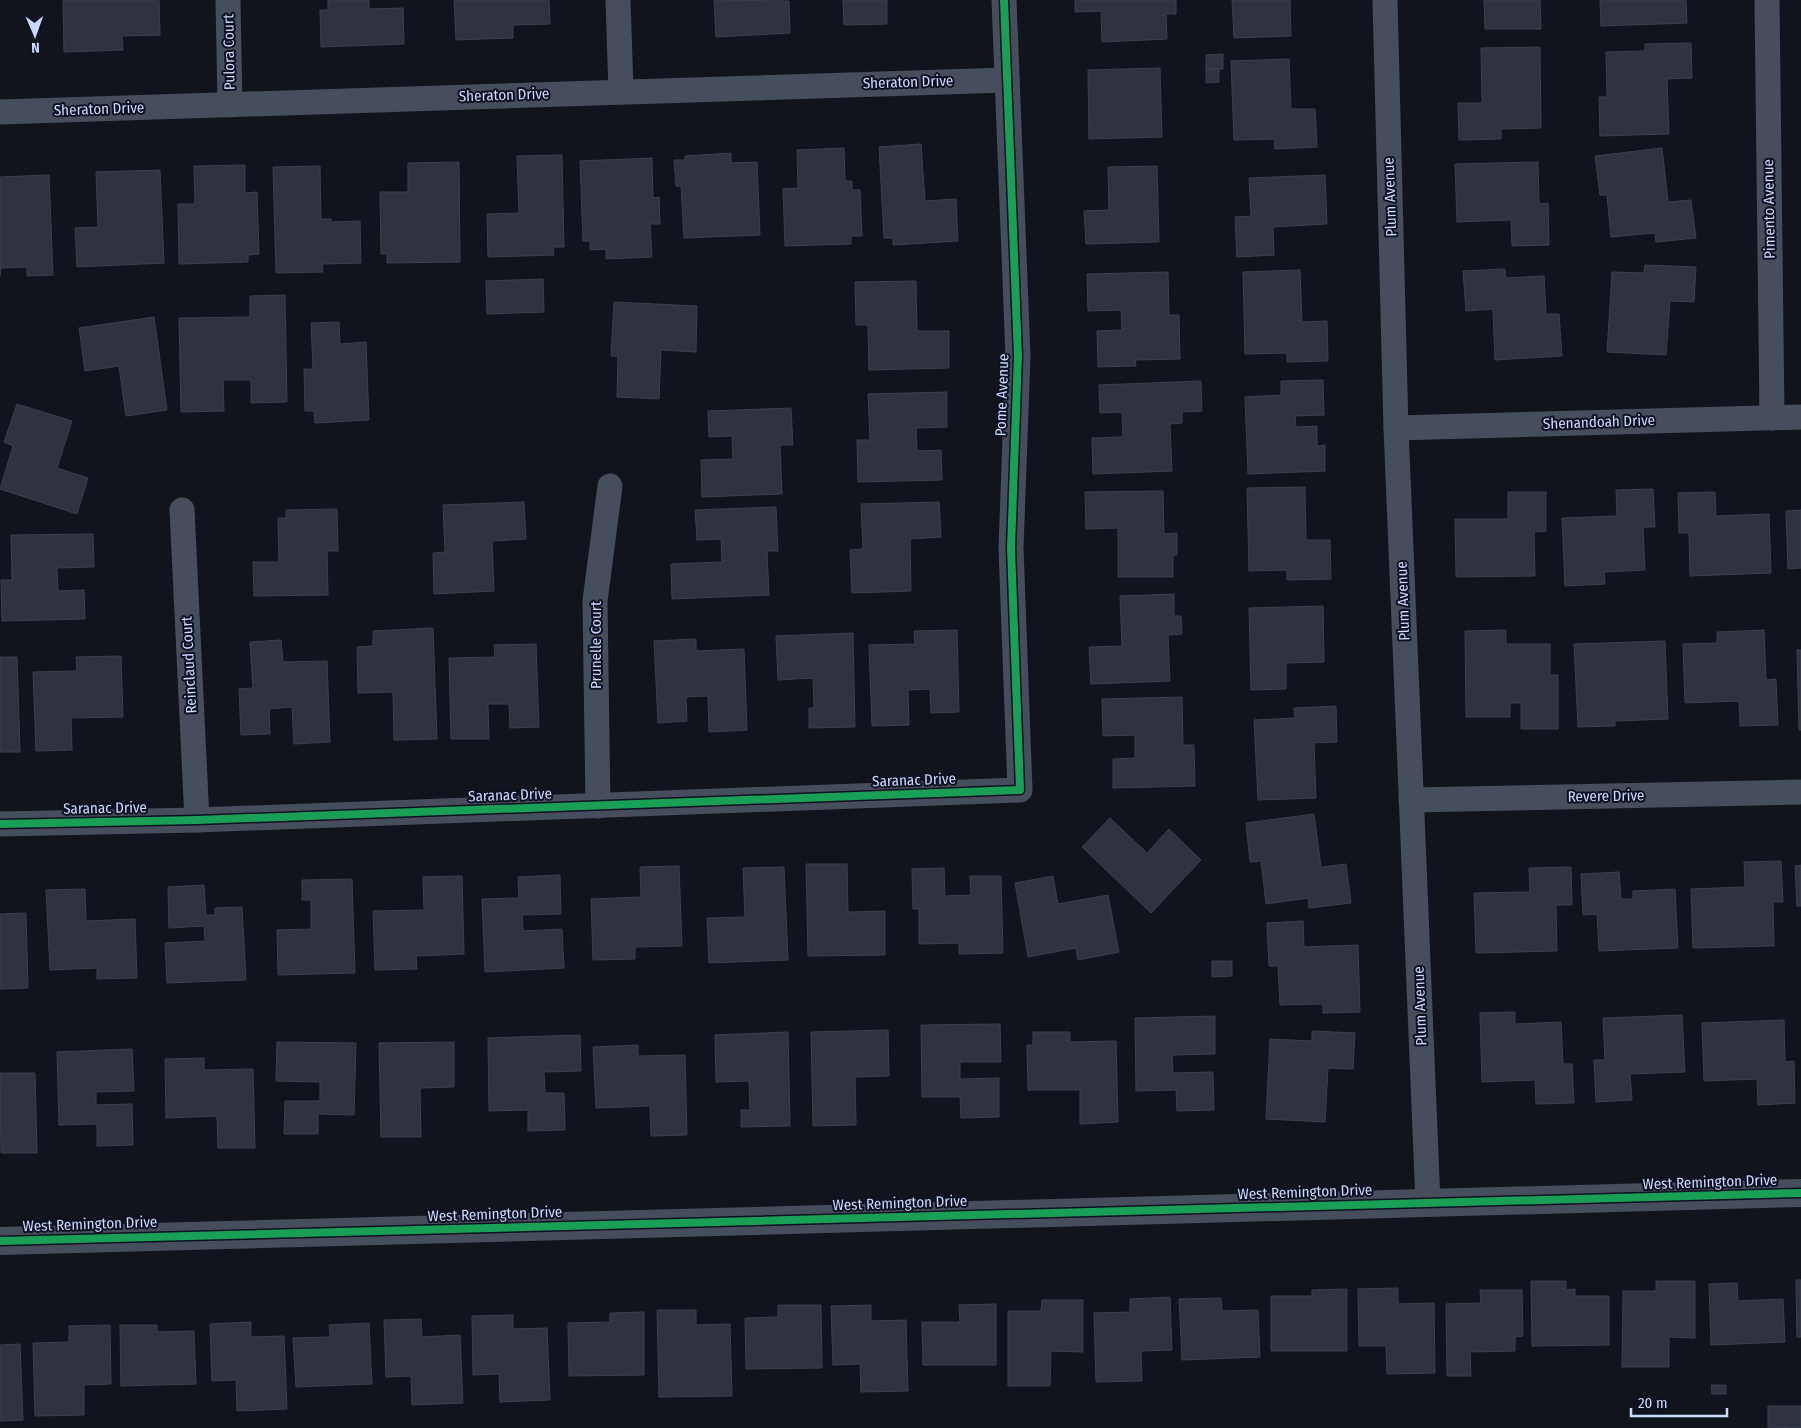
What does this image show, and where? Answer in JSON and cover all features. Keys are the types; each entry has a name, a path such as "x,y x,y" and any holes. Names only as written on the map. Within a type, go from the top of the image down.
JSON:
{"street":[{"name":"Pulora Court","path":"228,0 230,104"},
{"path":"618,0 621,91"},
{"name":"Pome Avenue","path":"1004,0 1018,356 1012,548 1020,790"},
{"name":"Plum Avenue","path":"1385,0 1396,428 1428,1203"},
{"name":"Pimento Avenue","path":"1767,0 1772,418"},
{"name":"Sheraton Drive","path":"0,112 1007,80"},
{"name":"Shenandoah Drive","path":"1396,428 1801,417"},
{"name":"Prunelle Court","path":"598,806 595,601 610,486"},
{"name":"Reinclaud Court","path":"182,510 196,820"},
{"name":"Saranac Drive","path":"0,824 196,820 1020,790"},
{"name":"Revere Drive","path":"1412,800 1801,792"},
{"name":"West Remington Drive","path":"0,1240 1801,1193"}],"building":[{"path":"63,0 159,0 160,35 122,36 123,50 64,52"},
{"path":"328,0 369,0 369,9 403,8 404,44 321,47 320,10 328,10"},
{"path":"454,0 549,0 550,24 513,25 513,38 456,40"},
{"path":"714,0 789,1 790,33 716,37"},
{"path":"843,0 887,0 887,24 844,25"},
{"path":"1075,0 1176,0 1176,14 1166,14 1167,39 1102,42 1101,11 1075,12"},
{"path":"1232,0 1290,0 1291,36 1234,38"},
{"path":"1484,0 1540,0 1541,29 1485,29"},
{"path":"1600,0 1686,0 1687,23 1601,26"},
{"path":"1691,43 1692,78 1667,79 1669,134 1600,136 1599,97 1607,97 1606,52 1645,51 1645,44"},
{"path":"1540,47 1541,128 1501,129 1501,139 1459,140 1458,103 1482,103 1481,48"},
{"path":"1223,54 1223,69 1206,69 1206,55"},
{"path":"1289,59 1291,109 1315,109 1317,147 1275,149 1274,139 1234,140 1231,61"},
{"path":"1160,68 1162,137 1089,139 1088,70"},
{"path":"1206,69 1219,69 1219,82 1206,83"},
{"path":"921,144 925,201 956,199 958,241 893,245 893,238 884,238 879,147"},
{"path":"844,148 845,181 852,181 852,190 860,190 862,236 851,236 851,244 785,246 783,189 798,188 797,150"},
{"path":"1662,148 1668,202 1691,200 1696,238 1656,242 1655,233 1611,237 1607,195 1600,195 1595,156"},
{"path":"731,153 731,163 757,162 760,235 684,238 681,186 676,186 674,160 685,160 685,156"},
{"path":"562,155 564,247 553,247 554,255 488,257 487,214 519,213 517,156"},
{"path":"652,158 653,198 659,197 660,224 650,224 652,257 606,259 606,249 590,250 590,241 583,241 580,161"},
{"path":"459,162 460,262 387,263 387,254 381,254 380,192 408,192 408,163"},
{"path":"1538,162 1539,204 1548,203 1549,245 1512,246 1511,220 1457,222 1455,164"},
{"path":"245,165 245,193 257,192 259,254 248,255 248,262 179,264 178,204 195,204 194,166"},
{"path":"320,166 321,219 331,219 331,222 360,221 361,263 322,264 323,272 276,273 273,167"},
{"path":"1157,166 1159,242 1086,244 1084,211 1109,210 1108,167"},
{"path":"160,170 164,263 77,267 75,228 98,227 96,172"},
{"path":"49,175 53,275 27,276 27,267 1,268 0,276 0,177"},
{"path":"1325,175 1327,224 1273,227 1274,255 1237,257 1235,217 1251,216 1249,178"},
{"path":"1645,265 1696,267 1694,302 1670,301 1666,355 1607,352 1612,272 1644,273"},
{"path":"1505,269 1506,278 1544,276 1546,314 1559,314 1562,356 1495,360 1493,309 1466,311 1463,271"},
{"path":"1300,270 1302,322 1327,321 1328,361 1287,362 1287,353 1245,354 1243,272"},
{"path":"1168,272 1169,315 1179,315 1180,359 1135,360 1136,366 1098,367 1097,331 1122,330 1121,310 1088,311 1087,274"},
{"path":"543,279 544,312 487,314 486,281"},
{"path":"916,281 917,331 949,331 949,368 869,370 868,325 856,325 855,282"},
{"path":"285,295 287,402 251,403 251,380 223,380 224,411 181,412 179,318 250,317 250,296"},
{"path":"614,302 697,306 696,352 661,350 659,399 617,397 618,356 611,356"},
{"path":"154,317 167,410 126,416 119,366 85,371 79,328"},
{"path":"339,322 340,344 366,342 369,420 315,423 314,411 305,411 304,369 313,369 311,323"},
{"path":"1323,380 1324,415 1295,416 1296,427 1317,426 1317,446 1325,445 1325,471 1248,474 1245,397 1281,395 1281,381"},
{"path":"1201,381 1202,411 1182,412 1182,423 1170,424 1172,471 1093,474 1092,438 1123,437 1122,412 1100,413 1099,385"},
{"path":"947,392 947,427 916,428 917,451 941,450 942,480 858,482 857,440 870,440 868,394"},
{"path":"17,404 72,421 57,468 88,478 77,514 0,489 13,446 4,442"},
{"path":"791,408 793,445 780,445 782,494 702,497 701,460 733,459 732,436 709,437 708,411"},
{"path":"1305,487 1306,540 1330,540 1331,579 1287,580 1287,570 1249,571 1247,488"},
{"path":"1653,489 1655,527 1643,527 1645,570 1604,572 1605,584 1565,586 1562,518 1617,516 1616,490"},
{"path":"1163,491 1164,534 1177,533 1177,555 1173,555 1173,577 1118,577 1118,528 1086,529 1085,492"},
{"path":"1508,492 1546,492 1546,531 1534,532 1535,576 1456,577 1455,519 1508,519"},
{"path":"1715,492 1716,516 1769,514 1771,573 1690,576 1689,533 1679,533 1678,493"},
{"path":"524,502 526,539 492,541 494,591 434,594 433,553 445,552 443,505"},
{"path":"939,502 941,537 910,539 911,591 852,593 850,550 863,549 861,504"},
{"path":"776,507 778,551 767,551 769,595 672,599 671,564 722,562 721,539 697,540 695,510"},
{"path":"337,509 338,551 327,551 328,595 254,596 253,562 279,562 278,518 286,518 286,510"},
{"path":"1801,510 1801,568 1788,569 1786,511"},
{"path":"93,534 94,567 57,568 58,591 84,590 85,619 2,621 1,580 12,580 11,535"},
{"path":"1174,594 1174,616 1181,616 1182,634 1168,635 1170,681 1091,684 1089,647 1122,646 1120,596"},
{"path":"1323,606 1324,662 1286,663 1286,689 1251,690 1249,608"},
{"path":"433,628 437,739 394,740 393,692 358,693 357,647 373,646 373,631"},
{"path":"957,630 959,712 931,713 930,689 908,690 909,725 872,726 869,645 915,644 914,631"},
{"path":"1506,630 1506,644 1550,644 1550,675 1558,675 1558,729 1521,729 1521,703 1510,703 1510,717 1466,717 1465,631"},
{"path":"1764,630 1766,680 1776,679 1778,725 1740,726 1739,701 1685,703 1683,644 1717,643 1717,632"},
{"path":"853,633 855,727 809,728 809,708 814,708 813,678 778,680 776,636"},
{"path":"696,639 696,651 744,649 747,730 709,732 708,696 686,697 687,721 658,723 654,641"},
{"path":"281,640 283,662 327,661 330,742 294,744 292,707 269,709 270,734 241,735 239,689 253,688 250,642"},
{"path":"1665,641 1668,719 1615,721 1615,726 1578,727 1574,644"},
{"path":"536,644 539,727 510,728 509,704 488,704 489,739 451,739 449,658 495,657 494,645"},
{"path":"1797,650 1801,650 1801,730 1799,730"},
{"path":"121,656 123,717 71,718 72,750 36,751 33,672 77,671 76,657"},
{"path":"0,657 17,657 20,752 0,752"},
{"path":"1182,697 1183,745 1194,745 1195,786 1113,788 1113,759 1135,758 1135,735 1103,736 1102,699"},
{"path":"1336,706 1337,742 1314,743 1316,798 1258,800 1254,720 1295,718 1294,708"},
{"path":"1314,814 1321,867 1346,864 1351,903 1309,908 1308,898 1266,904 1261,861 1250,862 1246,823"},
{"path":"1110,818 1147,853 1169,829 1201,860 1151,913 1082,847"},
{"path":"1781,861 1783,902 1773,902 1774,946 1693,948 1691,889 1745,887 1744,862"},
{"path":"806,864 847,864 848,912 885,911 885,955 808,956"},
{"path":"1801,865 1801,906 1797,906 1795,866"},
{"path":"679,866 682,946 635,947 635,959 593,960 591,899 641,897 640,867"},
{"path":"784,867 788,960 709,963 707,918 745,917 743,868"},
{"path":"1571,867 1572,905 1556,905 1557,951 1476,953 1474,893 1530,892 1529,868"},
{"path":"944,868 945,896 971,895 970,876 1001,876 1003,953 959,954 959,943 919,944 919,909 913,909 912,869"},
{"path":"1619,872 1621,899 1633,899 1633,891 1675,889 1678,948 1599,951 1597,914 1583,915 1581,874"},
{"path":"560,875 561,914 522,915 523,931 562,929 564,968 485,972 482,899 519,898 518,877"},
{"path":"462,876 464,954 416,956 417,969 375,970 373,911 424,910 423,877"},
{"path":"1053,876 1058,904 1108,895 1119,952 1078,960 1076,948 1028,957 1015,883"},
{"path":"352,879 355,973 278,975 277,930 311,929 311,900 302,900 302,880"},
{"path":"204,885 206,915 215,915 215,908 242,907 246,980 167,983 165,943 205,941 204,926 169,928 168,887"},
{"path":"85,889 86,921 135,919 137,978 97,979 97,968 50,970 46,890"},
{"path":"26,913 28,988 0,989 0,914"},
{"path":"1303,921 1304,947 1358,945 1360,1012 1323,1013 1323,1004 1280,1005 1278,966 1269,966 1267,923"},
{"path":"1212,961 1232,961 1232,976 1212,977"},
{"path":"1515,1012 1515,1024 1561,1022 1563,1064 1572,1064 1574,1103 1536,1104 1535,1080 1482,1082 1480,1013"},
{"path":"1682,1015 1685,1072 1630,1074 1632,1100 1596,1102 1594,1060 1605,1060 1603,1018"},
{"path":"1215,1016 1215,1054 1172,1055 1173,1073 1213,1072 1214,1110 1177,1111 1176,1090 1136,1091 1135,1018"},
{"path":"1784,1020 1785,1062 1794,1061 1795,1103 1758,1105 1757,1079 1704,1081 1702,1023"},
{"path":"1000,1024 1001,1062 960,1062 960,1079 999,1078 999,1117 961,1118 960,1097 922,1097 921,1025"},
{"path":"888,1030 889,1076 855,1077 856,1125 813,1126 811,1032"},
{"path":"1312,1031 1355,1033 1353,1069 1328,1068 1325,1122 1266,1119 1270,1039 1312,1041"},
{"path":"788,1032 790,1126 741,1127 741,1110 750,1110 749,1081 716,1082 715,1035"},
{"path":"1033,1032 1070,1032 1070,1042 1116,1041 1118,1122 1080,1124 1080,1090 1028,1090 1027,1045 1033,1045"},
{"path":"580,1035 581,1071 544,1072 545,1093 564,1093 565,1130 528,1131 528,1110 489,1111 488,1038"},
{"path":"277,1042 356,1043 354,1115 318,1114 318,1134 284,1134 285,1101 320,1101 320,1082 276,1081"},
{"path":"454,1042 454,1087 420,1088 421,1137 381,1137 379,1043"},
{"path":"638,1045 638,1056 685,1055 687,1135 651,1136 650,1106 596,1108 593,1047"},
{"path":"132,1049 134,1091 96,1092 96,1105 132,1104 133,1145 97,1146 97,1124 59,1125 57,1052"},
{"path":"204,1058 204,1070 253,1069 255,1148 218,1148 217,1116 166,1118 165,1059"},
{"path":"0,1073 35,1073 37,1153 1,1153"},
{"path":"1796,1280 1801,1280 1801,1337 1797,1337"},
{"path":"1531,1281 1566,1281 1566,1290 1575,1289 1575,1296 1609,1296 1609,1345 1532,1346"},
{"path":"1656,1281 1695,1281 1695,1338 1669,1337 1669,1367 1622,1367 1623,1291 1656,1291"},
{"path":"1737,1283 1738,1301 1783,1299 1785,1342 1711,1345 1709,1284"},
{"path":"1398,1288 1398,1304 1434,1303 1435,1373 1387,1374 1386,1346 1359,1346 1358,1289"},
{"path":"1347,1289 1347,1351 1271,1351 1271,1296 1312,1296 1312,1290"},
{"path":"1480,1290 1522,1290 1523,1336 1515,1337 1515,1351 1470,1352 1471,1376 1447,1376 1446,1304 1481,1303"},
{"path":"1170,1297 1172,1350 1141,1351 1142,1381 1096,1382 1094,1313 1130,1312 1130,1299"},
{"path":"1221,1298 1222,1311 1258,1310 1260,1357 1182,1360 1179,1299"},
{"path":"1042,1300 1083,1300 1083,1352 1051,1351 1050,1386 1008,1386 1008,1311 1041,1311"},
{"path":"996,1304 996,1365 923,1365 922,1322 960,1322 959,1305"},
{"path":"778,1305 821,1305 822,1368 746,1369 745,1318 778,1317"},
{"path":"871,1305 871,1321 906,1320 908,1391 861,1392 860,1364 833,1365 831,1306"},
{"path":"657,1310 696,1310 696,1325 730,1324 732,1396 659,1397"},
{"path":"644,1312 644,1375 569,1376 568,1323 610,1322 610,1313"},
{"path":"513,1315 513,1329 547,1328 550,1400 500,1402 499,1374 473,1375 472,1316"},
{"path":"421,1319 422,1337 460,1335 463,1403 412,1405 411,1376 386,1377 384,1320"},
{"path":"251,1322 251,1337 284,1336 287,1409 237,1411 236,1380 212,1381 210,1324"},
{"path":"369,1323 372,1384 296,1387 293,1338 330,1337 329,1325"},
{"path":"110,1325 111,1384 84,1385 84,1415 35,1416 33,1343 69,1342 69,1326"},
{"path":"120,1325 157,1325 157,1332 194,1331 196,1384 121,1386"},
{"path":"20,1344 23,1420 0,1421 0,1345"},
{"path":"1711,1385 1726,1385 1726,1394 1712,1394"},
{"path":"1768,1406 1801,1406 1801,1428 1768,1427"}],"cycle path":[{"path":"0,824 197,820 1020,790 1011,548 1018,356 1004,0"},
{"path":"0,1241 1801,1193"}]}
